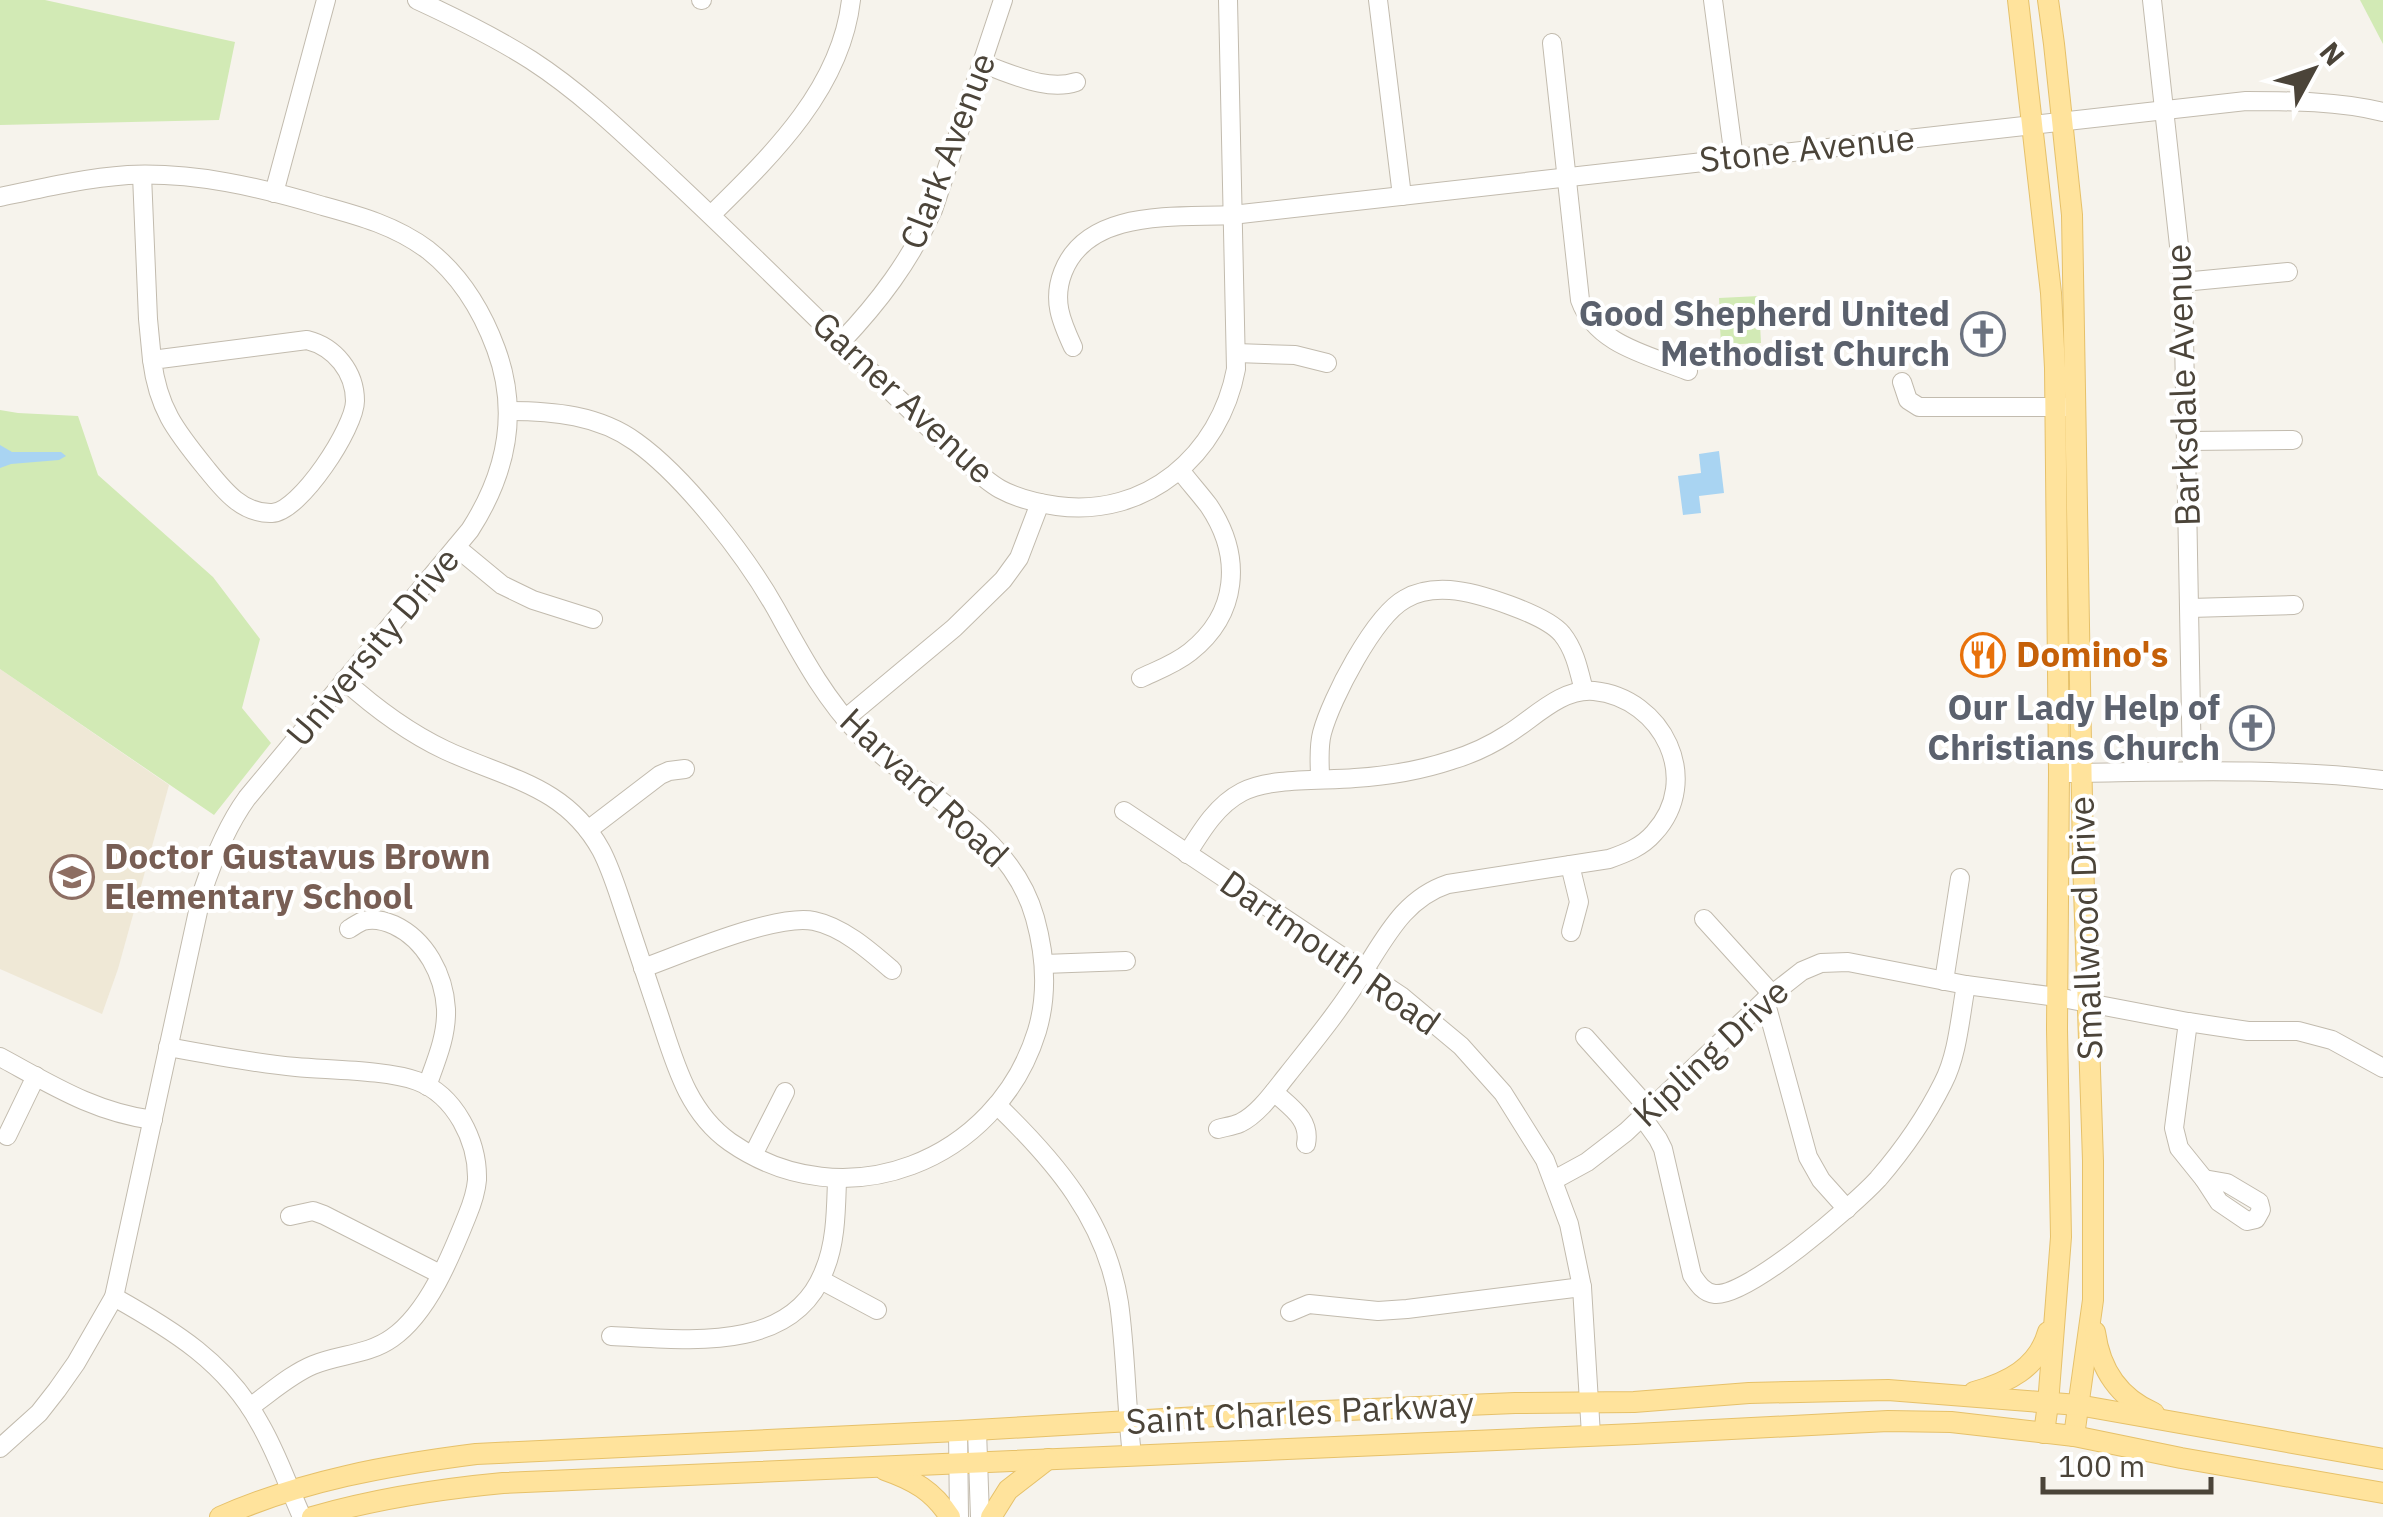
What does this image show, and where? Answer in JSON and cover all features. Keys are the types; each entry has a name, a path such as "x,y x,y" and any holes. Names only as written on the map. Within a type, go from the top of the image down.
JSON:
{"main road":[{"name":"Smallwood Drive","path":"2018,0 2066,407 2082,772 2093,1300 2074,1436"},
{"name":"Smallwood Drive","path":"2044,1433 2061,1237 2059,773 2072,215 2048,0"},
{"path":"2093,1300 2098,1350 2108,1374 2142,1408 2174,1422"},
{"path":"1961,1395 1999,1385 2030,1364 2046,1340 2054,1306"},
{"name":"Saint Charles Parkway","path":"220,1517 290,1490 382,1468 476,1454 1128,1420 1634,1402 1840,1390 1888,1390 2078,1405 2383,1460"},
{"name":"Saint Charles Parkway","path":"312,1517 442,1488 594,1478 1888,1421 1951,1422 2074,1436 2383,1494"},
{"path":"991,1517 1008,1490 1050,1459"},
{"path":"874,1467 918,1482 950,1517"}],"street":[{"path":"274,193 326,0"},
{"name":"Garner Avenue","path":"417,0 497,39 558,79 608,120 984,478 1018,497 1081,509 1114,504 1156,488 1180,470 1218,421 1234,382 1228,0"},
{"path":"711,215 776,149 802,116 834,60 846,29 851,0"},
{"name":"Clark Avenue","path":"841,342 891,284 921,238 1003,0"},
{"path":"1378,0 1402,196"},
{"path":"1712,0 1734,158"},
{"name":"Barksdale Avenue","path":"2152,0 2183,282 2192,771"},
{"path":"1552,43 1584,311 1597,328 1626,347 1688,371"},
{"path":"982,64 1046,84 1076,82"},
{"name":"Stone Avenue","path":"1073,347 1059,315 1057,294 1067,264 1097,233 1129,223 1232,215 2246,101 2352,105 2383,112"},
{"path":"142,175 148,319 152,360 160,400 176,431 224,490 260,512 283,511 313,482 354,410 353,390 341,361 315,342 292,341 152,360"},
{"name":"University Drive","path":"0,197 60,184 142,175 219,180 386,226 440,261 467,291 483,317 500,361 509,410 498,479 481,513 246,798 230,823 202,894 114,1297 57,1390 0,1448"},
{"path":"2183,282 2288,272"},
{"path":"1236,353 1295,355 1327,363"},
{"path":"1902,382 1908,400 1920,408 2066,407"},
{"name":"Harvard Road","path":"344,680 384,714 427,740 543,790 588,830 610,870 671,1054 694,1106 727,1140 753,1155 793,1171 838,1180 892,1172 960,1140 982,1122 1022,1066 1038,1028 1044,964 1030,902 1000,853 967,822 886,760 845,719 808,668 776,608 741,556 655,457 632,439 595,422 544,411 509,410"},
{"path":"2188,441 2293,440"},
{"path":"1141,678 1177,661 1203,641 1219,621 1229,595 1230,554 1224,537 1209,506 1180,470"},
{"path":"845,719 954,628 1003,580 1019,558 1040,504"},
{"path":"456,547 502,586 592,619"},
{"path":"1320,779 1322,733 1368,637 1387,613 1414,595 1437,590 1476,595 1550,624 1571,648 1584,691"},
{"path":"2190,608 2294,604"},
{"path":"1188,854 1204,826 1225,803 1246,790 1263,784 1390,774 1451,760 1490,744 1570,694 1584,691 1612,694 1637,705 1662,732 1672,754 1674,780 1668,812 1662,824 1641,844 1609,859 1435,888 1416,901 1399,917 1364,972 1274,1092 1242,1122 1218,1129"},
{"path":"588,830 652,780 669,770 685,769"},
{"path":"2059,773 2192,771 2383,780"},
{"name":"Dartmouth Road","path":"1124,811 1423,1012 1474,1059 1503,1093 1523,1121 1554,1180 1569,1224 1582,1287 1591,1435"},
{"path":"1570,865 1579,902 1571,932"},
{"path":"1944,981 1960,878"},
{"path":"1704,919 1769,997 1808,1157 1820,1180 1846,1209"},
{"path":"349,929 366,920 389,923 415,939 436,968 445,999 446,1024 426,1086"},
{"path":"643,968 769,924 806,920 840,931 892,970"},
{"path":"1044,964 1126,961"},
{"name":"Kipling Drive","path":"1554,1180 1587,1162 1647,1114 1769,997 1802,971 1832,962 2248,1031 2298,1031 2332,1040 2383,1068"},
{"path":"1584,1038 1647,1114 1663,1149 1692,1275 1710,1293 1727,1292 1746,1284 1821,1231 1897,1155 1944,1082 1966,985"},
{"path":"2188,1022 2174,1128 2179,1148 2204,1179"},
{"path":"168,1047 262,1064 418,1081 451,1107 474,1152 477,1176 469,1210 419,1312 393,1338 366,1351 311,1366 250,1407"},
{"path":"0,1057 93,1106 154,1120"},
{"path":"7,1136 36,1076"},
{"path":"753,1155 785,1092"},
{"path":"1274,1092 1306,1124 1306,1144"},
{"path":"996,1105 1064,1174 1099,1234 1119,1304 1132,1455"},
{"path":"611,1336 677,1340 735,1336 780,1323 802,1306 821,1280 832,1244 838,1180"},
{"path":"290,1216 313,1212 324,1215 440,1274"},
{"path":"821,1280 878,1310"},
{"path":"1290,1312 1309,1304 1407,1310 1582,1287"},
{"path":"114,1297 190,1343 223,1372 250,1407 269,1441 302,1517"},
{"path":"967,1431 968,1462 980,1517"},
{"path":"959,1517 968,1462"},
{"path":"288,1517 290,1490"}],"shaded area":[{"name":"Doctor Gustavus Brown Elementary School","path":"0,669 169,785 102,1014 0,969"}],"green space":[{"path":"0,0 45,0 235,42 219,120 0,125"},
{"path":"2360,0 2383,0 2383,44"},
{"path":"1759,296 1760,315 1720,317 1719,298"},
{"path":"1760,324 1761,343 1721,345 1720,326"},
{"path":"0,410 78,416 98,475 213,577 260,639 242,708 271,743 214,815 0,669"}],"water":[{"path":"0,445 12,452 61,452 66,456 0,468"},
{"path":"1719,451 1724,493 1699,496 1701,513 1683,515 1678,476 1701,473 1699,454"}],"place":[{"name":"Good Shepherd United Methodist Church","path":"1983,334"},
{"name":"Domino's","path":"1983,655"},
{"name":"Our Lady Help of Christians Church","path":"2252,728"},
{"name":"Doctor Gustavus Brown Elementary School","path":"72,877"}]}
